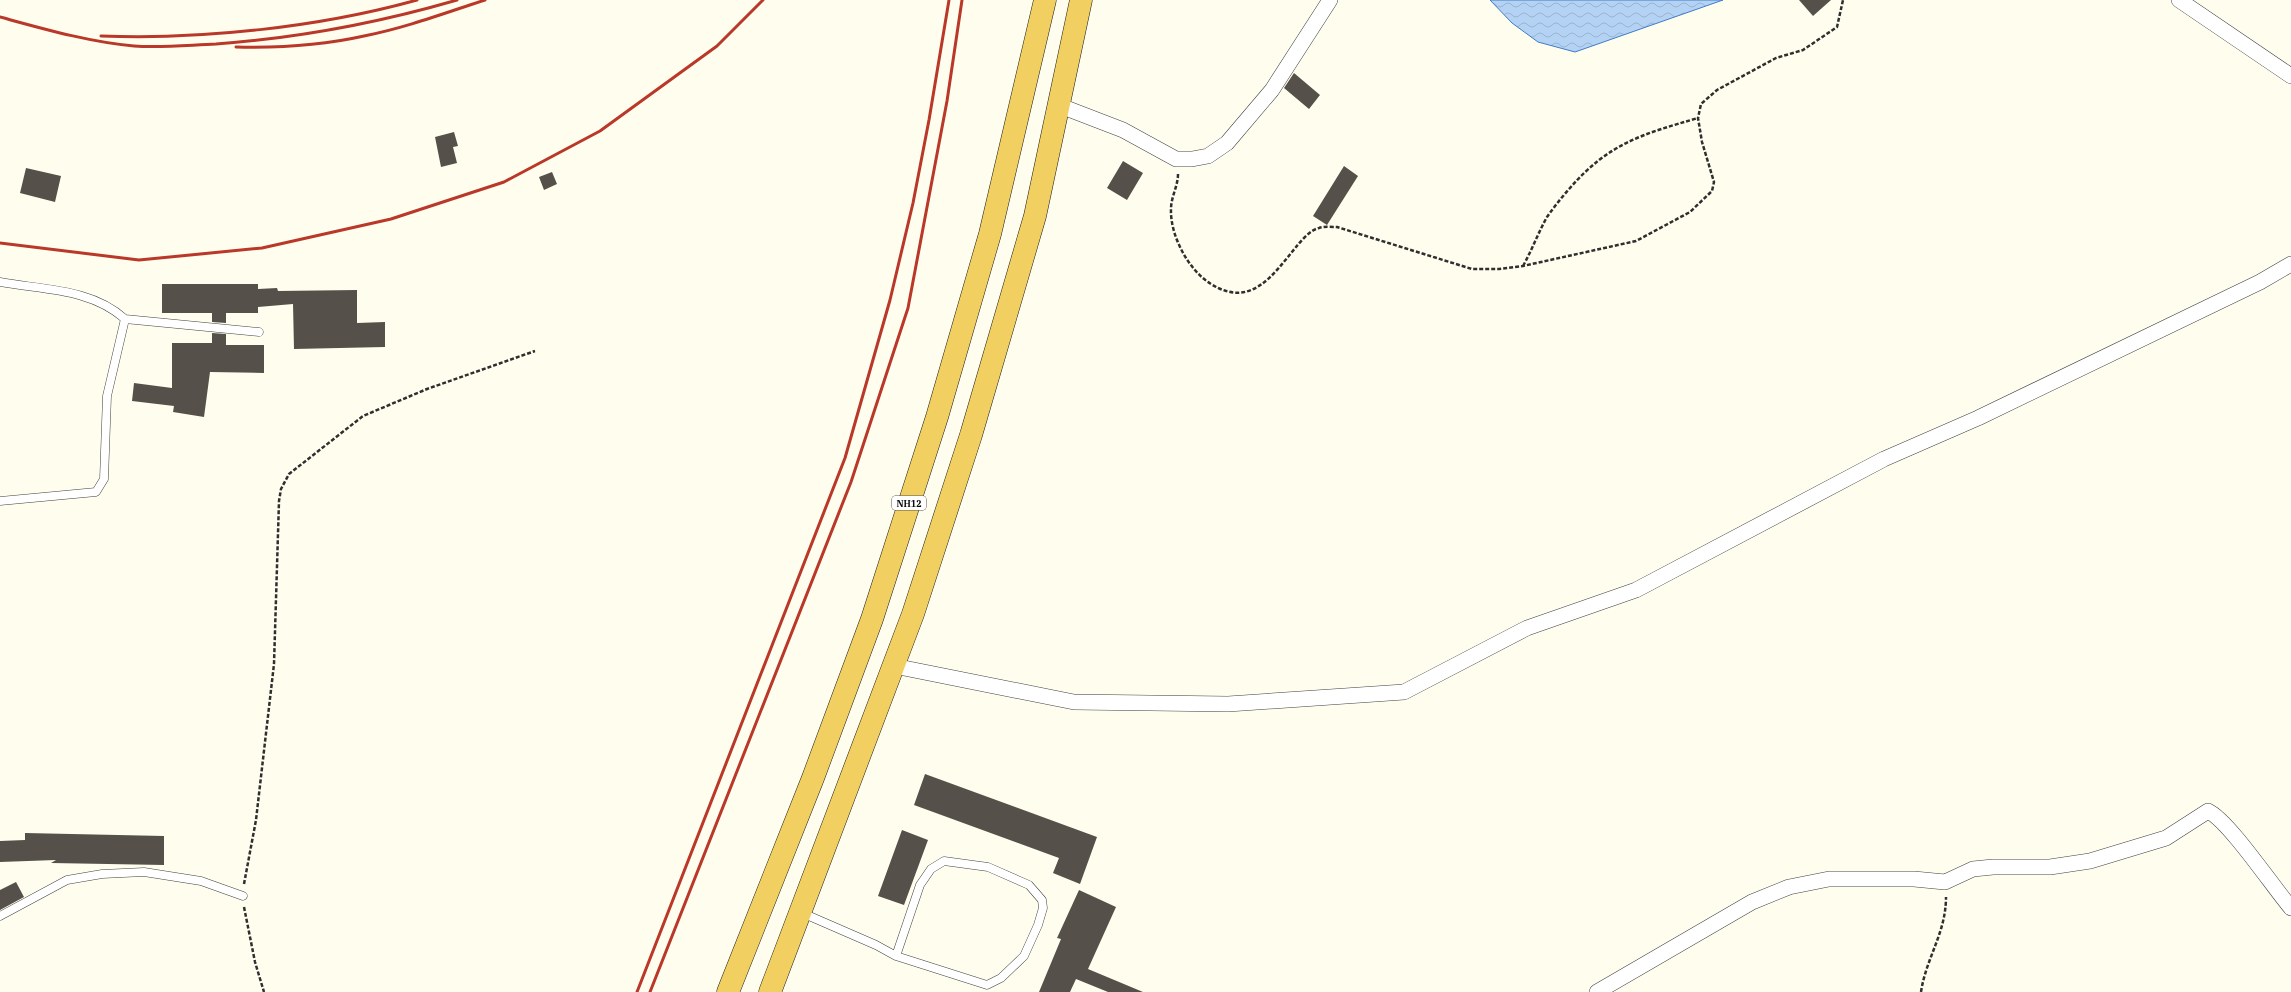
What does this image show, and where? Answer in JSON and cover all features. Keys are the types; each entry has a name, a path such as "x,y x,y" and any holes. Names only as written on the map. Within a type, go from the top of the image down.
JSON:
{"highway":[{"name":"NH12","path":"728,992 813,778 869,626 934,424 990,234 1045,0"},
{"path":"770,992 894,666 951,499 1036,216 1080,0"}],"street":[{"path":"1058,105 1123,130 1176,159 1200,159 1227,143 1272,90 1330,0"},
{"path":"2179,0 2291,76"},
{"path":"894,666 1074,702 1228,704 1404,692 1527,628 1636,590 1884,460 1978,418 2260,282 2291,264"},
{"path":"1597,992 1752,902 1789,887 1829,879 1907,878 1945,882 1972,868 2050,867 2090,860 2166,838 2208,811 2215,815 2227,828 2291,908"}],"lane":[{"path":"0,282 66,292 95,300 114,310 125,319 259,332"},
{"path":"0,501 96,492 104,479 107,396 125,319"},
{"path":"800,912 876,945 896,956 987,985 1001,978 1024,956 1038,925 1043,908 1042,900 1029,885 988,867 944,861 931,869 920,885 896,956"},
{"path":"0,916 67,880 102,874 151,873 201,881 242,896"}],"path":[{"path":"1176,159 1178,180 1170,208 1172,227 1194,268 1207,281 1218,288 1237,294 1246,292 1265,282 1280,268 1300,242 1319,228 1337,227 1472,269 1499,269 1523,266 1636,241 1665,227 1696,208 1712,191 1714,182 1702,142 1698,118 1701,104 1717,90 1776,58 1803,50 1837,27 1843,0"},
{"path":"1523,266 1554,208 1584,173 1602,156 1645,133 1698,118"},
{"path":"264,992 254,962 242,896 256,820 274,664 281,489 289,474 303,461 363,416 426,389 535,351"},
{"path":"1921,992 1924,976 1938,941 1946,914 1945,882"}],"water":[{"path":"1490,0 1723,0 1575,52 1538,42 1512,23"}],"building":[{"path":"1799,0 1831,0 1813,16"},
{"path":"1294,73 1320,95 1309,109 1284,88"},
{"path":"454,132 458,146 453,147 457,163 441,167 435,137"},
{"path":"1123,161 1143,173 1127,200 1107,188"},
{"path":"1344,166 1358,176 1327,225 1313,216"},
{"path":"26,168 61,176 55,202 20,193"},
{"path":"552,172 557,184 544,190 539,177"},
{"path":"162,284 258,284 258,289 277,288 278,291 357,290 357,323 385,322 385,347 294,349 293,304 258,307 258,313 226,313 226,323 212,322 212,313 162,313"},
{"path":"212,333 226,334 226,345 264,345 264,373 210,372 204,417 173,412 174,406 132,401 134,383 172,388 172,343 212,343"},
{"path":"925,774 1097,837 1080,884 1053,873 1059,858 914,805"},
{"path":"902,830 928,840 904,905 878,896"},
{"path":"25,833 164,836 164,865 51,863 56,860 0,862 0,841 25,840"},
{"path":"16,882 24,897 0,910 0,890"},
{"path":"1079,890 1116,907 1088,969 1143,992 1108,992 1076,979 1070,992 1039,992 1061,939 1057,938"}],"railway":[{"path":"101,36 179,36 260,30 341,18 417,0"},
{"path":"0,17 100,41 144,47 165,47 216,44 307,34 398,16 457,0"},
{"path":"236,47 301,45 349,39 410,25 485,0"},
{"path":"0,243 139,260 262,248 391,219 504,182 600,131 717,46 763,0"},
{"path":"637,992 845,458 890,300 913,203 929,120 949,0"},
{"path":"650,992 851,482 908,308 947,101 962,0"}]}
